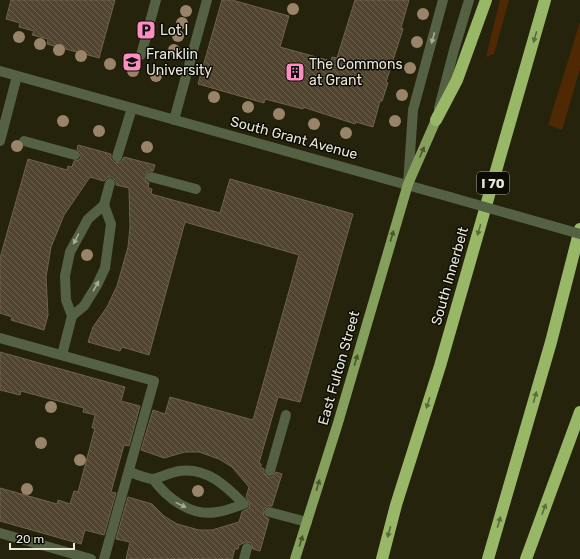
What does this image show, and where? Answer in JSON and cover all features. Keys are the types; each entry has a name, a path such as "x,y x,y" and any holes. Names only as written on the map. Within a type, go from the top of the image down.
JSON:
{"highway":[{"name":"South Innerbelt","path":"382,559 396,505 440,366 545,0"},
{"path":"436,120 457,80 485,3"},
{"path":"488,559 551,342 580,229"},
{"path":"551,342 580,260"},
{"path":"526,559 580,412"}],"main road":[{"name":"East Fulton Street","path":"295,559 338,423 408,184 436,120"}],"street":[{"path":"141,55 156,0"},
{"path":"174,120 208,0"},
{"name":"East Fulton Street","path":"408,184 413,110 443,0"},
{"name":"East Fulton Street","path":"436,120 454,50 469,0"},
{"name":"South Grant Avenue","path":"0,71 408,184 580,234"},
{"path":"0,141 17,76"},
{"path":"117,157 132,108"},
{"path":"24,141 75,155"},
{"path":"151,177 196,189"},
{"path":"62,355 72,316 66,300 65,276 70,252 88,219 104,205 110,183"},
{"path":"72,316 84,306 105,268 111,224 104,205"},
{"path":"0,338 154,381 104,559"},
{"path":"270,471 286,414"},
{"path":"129,472 153,479 161,490 175,501 186,507 204,512 216,512 244,504 218,480 198,472 181,470 166,473 153,479"},
{"path":"269,512 307,522"},
{"path":"0,533 91,559"},
{"path":"244,559 248,548"}],"shaded area":[{"path":"500,0 509,0 494,54 486,57"},
{"path":"580,22 580,69 562,130 548,125"}],"building":[{"path":"11,0 115,0 99,58 47,44 48,39 32,35 34,31 19,27 20,23 6,19"},
{"name":"The Commons at Grant","path":"222,0 232,0 289,16 280,47 331,61 332,57 337,58 355,0 409,0 401,28 403,29 386,82 388,83 382,101 380,101 373,127 356,122 355,124 303,107 303,109 265,99 264,103 198,84"},
{"path":"78,145 111,154 111,159 115,163 121,162 124,157 155,165 153,171 149,171 145,176 146,181 149,183 148,188 152,189 151,194 220,213 230,179 353,214 300,402 278,397 259,463 261,464 261,468 264,469 264,473 268,477 272,477 276,472 282,474 272,506 267,506 263,510 264,516 269,519 260,551 253,549 251,543 246,542 239,545 238,549 235,549 232,559 126,559 130,542 116,539 128,497 152,504 164,516 177,524 199,530 212,530 239,522 242,512 249,508 250,503 246,497 249,487 232,467 219,459 199,452 185,452 164,458 141,450 153,410 165,414 170,397 253,420 299,255 185,222 149,355 122,347 120,351 88,342 93,327 107,307 117,286 128,247 130,227 129,188 116,185 116,181 112,177 108,177 104,181 90,177 64,215 51,247 46,277 48,315 44,330 11,320 12,317 0,313 0,258 28,159 67,170 68,166 72,167 74,161 79,160 81,157 81,153 77,149"},
{"path":"0,352 125,387 121,401 140,406 129,446 124,445 111,492 116,493 104,535 85,530 81,544 0,521 0,488 57,504 58,500 70,504 74,491 78,492 95,428 92,428 95,415 83,412 84,408 21,391 20,395 0,390"}],"place":[{"name":"Lot I","path":"146,30"},
{"name":"Franklin University","path":"132,62"},
{"name":"The Commons at Grant","path":"295,72"}]}
